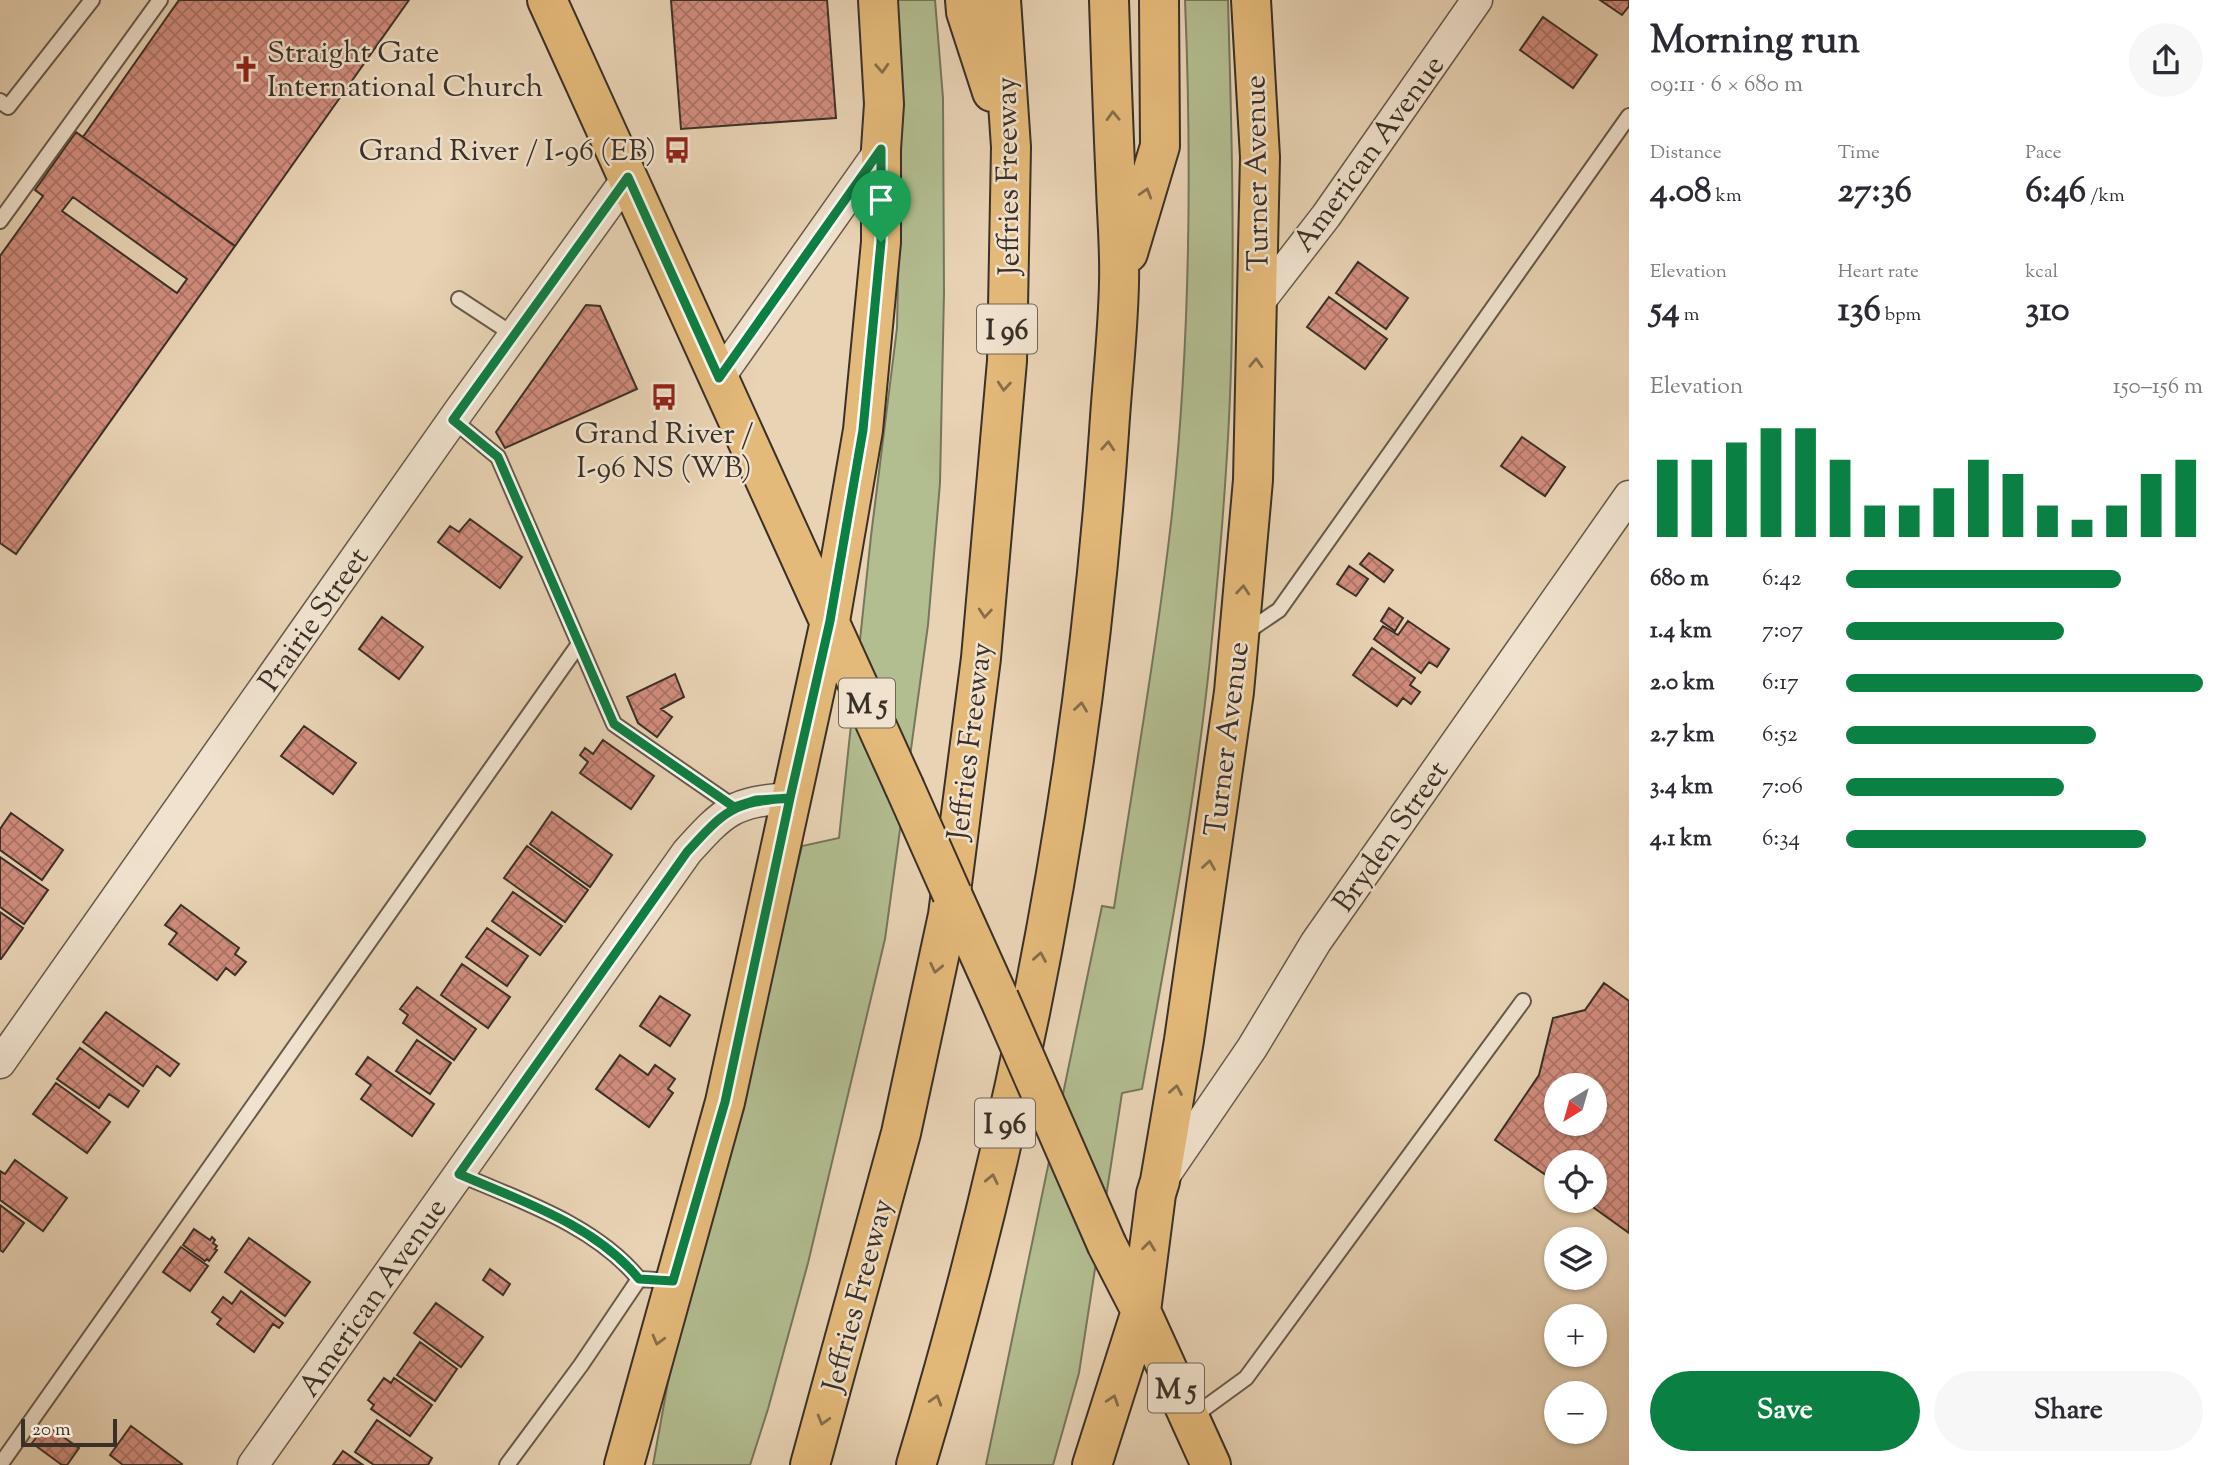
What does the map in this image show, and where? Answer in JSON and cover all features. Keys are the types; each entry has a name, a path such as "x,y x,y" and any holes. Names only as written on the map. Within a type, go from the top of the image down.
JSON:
{"main road":[{"name":"M 5","path":"547,0 830,621 1107,1244 1141,1311 1211,1465"},
{"path":"624,1465 656,1280 725,1102 830,621 863,430 881,242 884,104 878,0"},
{"path":"965,0 966,12 1011,147"},
{"name":"Jeffries Freeway","path":"810,1465 901,1133 948,915 981,658 1007,361 1011,147 1000,0"},
{"name":"I 96","path":"916,1465 946,1367 980,1235 1036,982 1063,828 1093,616 1119,282 1109,0"},
{"path":"1119,282 1160,146 1159,0"},
{"name":"Turner Avenue","path":"1092,1465 1141,1311 1156,1194 1184,1040 1216,829 1238,637 1253,480 1258,305 1260,157 1251,0"}],"street":[{"name":"American Avenue","path":"1258,305 1325,216 1477,0"},
{"path":"719,378 881,149"},
{"name":"Prairie Street","path":"0,1063 453,420 628,177"},
{"name":"Bryden Street","path":"1160,1181 1252,1048 1316,942 1629,496"},
{"name":"American Avenue","path":"253,1465 687,852 712,824 734,807 756,800 790,798"}],"lane":[{"path":"0,101 8,107 92,0"},
{"path":"0,221 160,0"},
{"path":"1238,637 1279,610 1629,116"},
{"path":"459,299 514,335"},
{"path":"453,420 498,457 614,724 734,807"},
{"path":"0,1465 579,644"},
{"path":"1190,1419 1246,1378 1523,1001"},
{"path":"459,1174 533,1206 592,1237 631,1268 656,1280 582,1365 507,1465"}],"green space":[{"path":"893,0 935,0 943,98 944,292 940,483 928,625 885,939 808,1263 750,1465 653,1465 668,1382 802,846 839,838 871,536 897,328 901,136"},
{"path":"1185,0 1228,0 1232,160 1232,319 1228,447 1214,617 1197,767 1142,1089 1122,1093 1079,1373 1053,1465 986,1465 1102,906 1114,908 1159,613 1178,450 1186,322 1189,193"}],"building":[{"name":"Straight Gate International Church","path":"179,0 409,0 235,246 83,137"},
{"path":"671,0 827,0 836,118 681,129"},
{"path":"1600,0 1629,0 1629,6 1622,15"},
{"path":"1543,17 1597,55 1573,88 1520,50"},
{"path":"76,132 235,246 16,554 0,543 0,256 43,196 35,190","holes":["73,197 187,279 177,293 62,211"]},
{"path":"1358,262 1408,298 1386,329 1336,293"},
{"path":"1329,297 1387,339 1365,369 1307,327"},
{"path":"586,305 600,306 637,389 505,448 496,432"},
{"path":"1522,437 1565,467 1545,496 1501,466"},
{"path":"470,519 522,557 500,588 438,542 450,526 459,532"},
{"path":"1369,553 1393,570 1384,582 1360,564"},
{"path":"1349,566 1368,579 1356,596 1337,584"},
{"path":"1389,608 1403,618 1395,631 1381,621"},
{"path":"382,617 423,647 399,679 359,649"},
{"path":"1408,621 1449,649 1437,667 1429,662 1421,673 1374,639 1383,626 1398,635"},
{"path":"1372,648 1415,678 1410,685 1420,692 1411,704 1403,698 1397,706 1353,675"},
{"path":"675,674 684,697 661,709 672,717 657,737 638,723 627,697"},
{"path":"304,726 356,763 333,794 281,756"},
{"path":"603,740 654,776 631,809 580,773 588,762 580,755 585,748 593,754"},
{"path":"552,812 612,855 590,887 530,844"},
{"path":"11,813 63,850 42,880 0,850 0,829"},
{"path":"527,846 588,890 565,922 504,878"},
{"path":"0,857 48,890 24,924 0,907"},
{"path":"513,892 562,926 540,955 492,921"},
{"path":"181,905 239,948 235,954 246,962 235,975 226,968 217,980 169,944 177,933 165,925"},
{"path":"0,912 23,928 1,959 0,959"},
{"path":"487,928 528,956 507,986 466,957"},
{"path":"462,964 510,997 488,1028 441,995"},
{"path":"1604,983 1629,1001 1629,1233 1601,1213 1607,1213 1607,1150 1544,1150 1544,1174 1495,1140 1539,1075 1553,1018 1585,1010"},
{"path":"417,987 476,1029 454,1060 403,1023 408,1015 400,1009"},
{"path":"660,996 690,1015 670,1046 640,1026"},
{"path":"106,1012 179,1064 170,1076 157,1066 143,1086 83,1042"},
{"path":"417,1040 451,1063 430,1094 396,1071"},
{"path":"80,1048 139,1091 128,1107 109,1094 99,1108 57,1079"},
{"path":"620,1055 648,1075 655,1065 675,1079 668,1089 673,1093 649,1127 596,1089"},
{"path":"368,1057 434,1104 412,1136 361,1099 371,1085 356,1074"},
{"path":"56,1083 110,1122 87,1153 33,1114"},
{"path":"15,1160 67,1198 43,1231 0,1200 0,1171 5,1174"},
{"path":"0,1205 24,1223 3,1252 0,1250"},
{"path":"194,1229 210,1240 212,1237 215,1240 213,1243 217,1250 209,1261 183,1245"},
{"path":"249,1238 310,1282 285,1316 225,1272"},
{"path":"181,1247 208,1266 190,1291 163,1272"},
{"path":"490,1269 510,1284 503,1295 483,1280"},
{"path":"241,1291 283,1323 279,1328 273,1324 254,1352 217,1324 221,1319 212,1312 223,1297 232,1304"},
{"path":"436,1303 483,1337 461,1367 414,1333"},
{"path":"420,1342 457,1369 435,1401 397,1375"},
{"path":"384,1378 391,1383 394,1378 432,1405 410,1436 371,1409 374,1405 368,1400"},
{"path":"377,1420 432,1458 428,1465 374,1465 355,1452"},
{"path":"46,1425 79,1448 67,1465 62,1465 32,1443"},
{"path":"131,1426 182,1464 123,1465 110,1455"},
{"path":"343,1451 363,1465 333,1465"}],"place":[{"name":"Straight Gate International Church","path":"246,69"},
{"name":"Grand River / I-96 (EB)","path":"677,150"},
{"name":"Grand River / I-96 NS (WB)","path":"664,397"}],"route":[{"path":"881,242 863,430 830,621 790,798 756,800 734,807 712,824 687,852 459,1174 533,1206 592,1237 631,1268 639,1279 673,1281 725,1102 790,798 756,800 734,807 614,724 498,457 453,420 628,177 719,378 881,149 881,242"}]}
